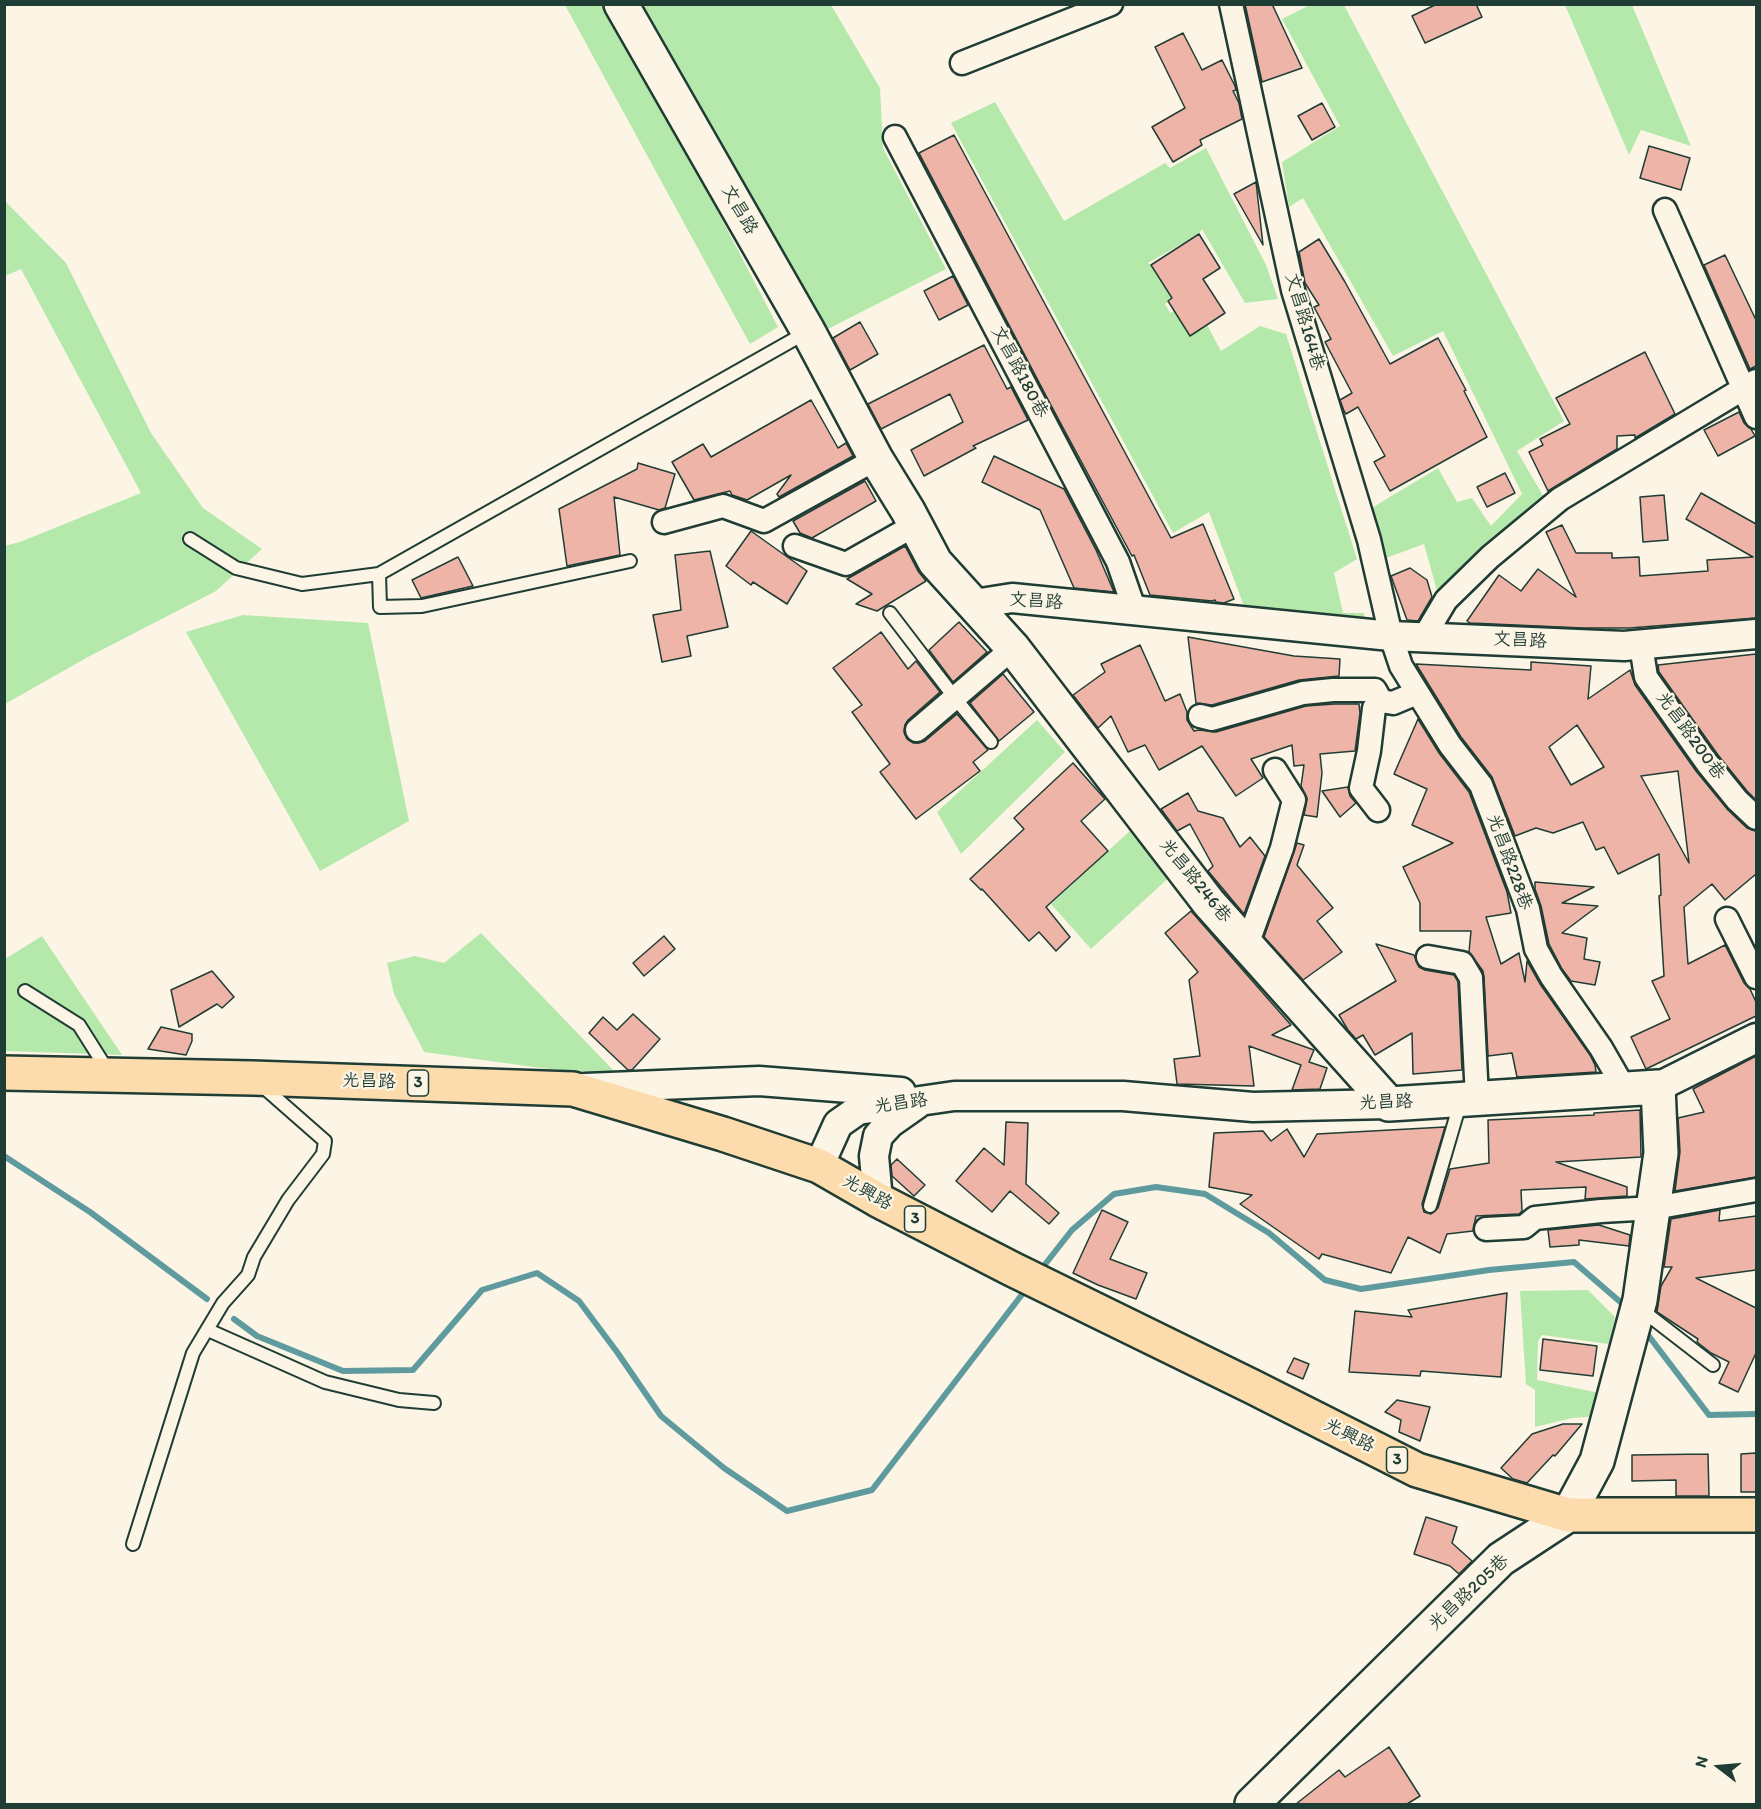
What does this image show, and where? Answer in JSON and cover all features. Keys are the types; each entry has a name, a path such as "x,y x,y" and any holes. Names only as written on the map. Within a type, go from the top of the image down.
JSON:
{"main road":[{"name":"文昌路","path":"621,4 808,332 876,459 935,562 974,604"},
{"name":"光昌路246巷","path":"974,604 1013,648 1209,903 1389,1104"},
{"name":"光昌路","path":"4,1073 253,1078 573,1089 723,1134 819,1166"},
{"name":"光昌路","path":"1389,1104 1658,1086"},
{"name":"光昌路205巷","path":"1252,1804 1501,1559 1568,1515 1597,1461 1640,1300 1661,1153 1658,1086"},
{"name":"光興路","path":"819,1166 878,1200 1067,1297 1417,1470 1568,1515 1756,1515"}],"street":[{"path":"962,63 1111,4"},
{"name":"文昌路164巷","path":"1231,4 1293,291 1369,540 1391,636"},
{"name":"文昌路180巷","path":"895,137 1118,562 1135,611"},
{"path":"1665,210 1750,385 1756,417"},
{"path":"1424,637 1446,600 1490,557 1560,499 1750,385"},
{"path":"664,522 723,506 764,521 876,459"},
{"path":"795,546 846,564 915,525"},
{"name":"文昌路","path":"974,604 1012,598 1391,636 1624,646 1756,634"},
{"name":"光昌路228巷","path":"1391,636 1401,666 1417,693 1450,745 1481,785 1528,909 1536,949 1551,976 1601,1048 1624,1088"},
{"name":"光昌路200巷","path":"1641,645 1646,677 1707,763 1737,800 1756,818"},
{"path":"917,730 1013,648"},
{"path":"1200,716 1212,719 1303,693 1375,690 1382,701 1393,703 1417,693"},
{"path":"1377,810 1361,788 1369,751 1374,708 1382,701"},
{"path":"1247,945 1282,848 1294,800 1275,771"},
{"path":"1727,918 1756,977"},
{"path":"1428,957 1462,963 1471,978 1469,1099"},
{"name":"光昌路","path":"1658,1086 1756,1038"},
{"path":"573,1089 759,1081 954,1096"},
{"path":"878,1200 874,1156 878,1136 890,1123 916,1104 954,1096"},
{"name":"光昌路","path":"819,1166 838,1124 858,1110 954,1096 1123,1096 1253,1107 1389,1104"},
{"path":"1486,1229 1524,1227 1535,1218 1654,1208 1756,1190"}],"lane":[{"path":"190,538 236,568 302,584 379,574 808,332"},
{"path":"379,574 380,607 422,606 630,561"},
{"path":"890,613 954,698 992,742"},
{"path":"25,991 79,1025 111,1075"},
{"path":"134,1544 194,1353 223,1303 248,1275 254,1257 288,1200 323,1154 325,1141 253,1078"},
{"path":"1430,1206 1469,1099"},
{"path":"1640,1300 1647,1314 1713,1365"},
{"path":"208,1330 325,1382 399,1400 434,1402"}],"green space":[{"path":"565,5 610,5 778,327 750,344"},
{"path":"637,5 831,5 880,88 883,148 946,269 822,332"},
{"path":"1310,5 1344,5 1564,421 1517,451 1545,499 1439,598 1424,544 1386,558 1370,509 1438,468 1457,502 1472,498 1491,526 1522,494 1443,331 1393,356 1303,198 1289,207 1282,162 1340,126 1282,19"},
{"path":"1565,5 1632,5 1691,146 1641,130 1629,155"},
{"path":"995,102 1064,221 1165,163 1170,168 1206,148 1266,265 1278,299 1245,303 1202,229 1199,234 1148,263 1172,298 1165,304 1170,313 1174,311 1207,325 1221,351 1260,326 1286,334 1357,559 1334,573 1343,613 1364,613 1365,622 1245,609 1209,512 1173,533 951,123"},
{"path":"5,201 66,263 151,433 203,508 262,549 216,591 88,657 5,704 4,546 20,542 141,493 21,269 5,276"},
{"path":"243,615 368,623 409,821 320,871 186,632"},
{"path":"1037,720 1065,752 961,854 937,812"},
{"path":"1134,827 1175,872 1091,949 1051,904"},
{"path":"481,933 617,1074 549,1069 424,1052 394,994 387,963 415,956 444,963"},
{"path":"42,936 122,1055 5,1051 5,959"},
{"path":"1588,1290 1615,1317 1609,1344 1542,1335 1538,1341 1537,1380 1604,1394 1599,1416 1572,1418 1535,1427 1535,1390 1526,1384 1520,1291"}],"building":[{"path":"1245,4 1272,4 1302,68 1262,82"},
{"path":"1437,4 1476,4 1482,17 1425,43 1412,16"},
{"path":"1183,33 1202,70 1222,60 1235,86 1236,90 1233,91 1239,103 1242,119 1200,140 1202,145 1173,162 1152,127 1185,108 1155,47"},
{"path":"1322,103 1335,127 1312,140 1298,116"},
{"path":"954,135 1171,538 1203,524 1234,599 1224,603 1215,600 1150,595 1134,555 1132,556 1053,409 919,153"},
{"path":"1649,146 1690,158 1681,190 1640,178"},
{"path":"1256,182 1263,245 1234,194"},
{"path":"1199,234 1220,268 1203,279 1225,313 1190,336 1168,301 1172,298 1151,265"},
{"path":"1319,239 1390,364 1438,338 1466,390 1464,391 1487,437 1390,491 1374,462 1385,456 1358,407 1346,414 1344,411 1340,400 1352,393 1325,342 1331,339 1314,307 1319,305 1305,283 1299,252"},
{"path":"1725,255 1756,320 1756,366 1750,369 1704,265"},
{"path":"953,276 968,305 939,320 924,291"},
{"path":"860,322 878,354 850,370 833,338"},
{"path":"984,345 1007,389 1011,387 1028,420 973,446 976,448 924,476 911,450 963,422 950,394 881,429 868,404"},
{"path":"1645,352 1675,414 1635,438 1635,435 1617,436 1617,449 1548,491 1529,452 1543,445 1540,439 1570,424 1556,398"},
{"path":"811,400 838,448 846,443 853,456 779,497 777,494 791,475 747,500 732,495 730,491 694,500 672,462 703,444 711,457"},
{"path":"1739,412 1744,423 1755,436 1718,456 1704,430"},
{"path":"994,456 1064,489 1096,550 1114,592 1074,588 1040,510 982,482"},
{"path":"638,463 675,474 665,508 659,510 614,497 620,555 567,566 559,509 637,469"},
{"path":"1505,473 1515,493 1487,507 1477,487"},
{"path":"865,481 876,501 812,538 800,533 793,521"},
{"path":"1701,493 1756,524 1756,618 1630,628 1583,628 1470,623 1467,621 1499,575 1521,591 1538,569 1576,597 1546,532 1562,525 1576,553 1612,553 1612,558 1639,557 1640,576 1708,571 1707,560 1753,557 1686,519"},
{"path":"1664,495 1668,540 1643,542 1640,497"},
{"path":"751,531 807,571 787,604 753,582 751,585 726,566"},
{"path":"905,546 926,581 877,611 856,604 872,594 847,579"},
{"path":"710,551 728,627 687,636 691,656 662,662 653,615 681,610 675,555"},
{"path":"458,557 473,586 421,598 412,580"},
{"path":"1410,568 1427,580 1432,597 1418,621 1407,620 1391,576"},
{"path":"959,622 987,652 953,682 929,650"},
{"path":"881,632 908,669 916,661 940,692 908,720 904,732 907,739 913,743 925,741 957,714 988,750 973,762 980,771 916,819 880,772 890,764 852,712 862,705 833,668"},
{"path":"1188,637 1294,656 1340,659 1339,676 1299,680 1212,705 1196,703"},
{"path":"1140,645 1165,701 1180,694 1187,712 1187,720 1194,731 1216,732 1306,706 1359,704 1355,751 1320,754 1322,773 1317,817 1304,815 1307,798 1301,786 1304,765 1294,766 1292,745 1251,759 1263,778 1236,796 1202,746 1159,770 1145,745 1128,752 1111,716 1098,728 1073,695 1105,672 1101,664"},
{"path":"1756,654 1756,800 1718,755 1659,672 1658,665"},
{"path":"1531,662 1591,666 1588,699 1630,670 1635,685 1696,771 1728,810 1747,828 1756,831 1756,874 1725,900 1712,884 1684,907 1688,964 1725,945 1756,1002 1756,1016 1646,1069 1631,1037 1670,1019 1652,981 1664,976 1659,854 1618,874 1604,847 1596,850 1583,822 1553,833 1536,828 1515,836 1492,777 1461,737 1416,664 1531,670","holes":["1577,725 1604,767 1571,785 1549,747","1678,771 1689,863 1641,776"]},
{"path":"1003,674 1034,712 999,741 970,703"},
{"path":"1418,719 1439,753 1469,792 1507,892 1511,913 1486,917 1501,964 1519,953 1525,982 1527,961 1540,984 1590,1055 1596,1072 1517,1077 1512,1053 1488,1056 1484,977 1483,971 1469,952 1471,931 1420,931 1420,903 1403,867 1453,843 1412,825 1427,789 1394,774"},
{"path":"1073,763 1105,799 1081,821 1108,851 1046,907 1070,937 1056,951 1039,932 1029,941 970,879 1024,829 1014,818"},
{"path":"1348,787 1350,796 1356,803 1340,817 1322,791"},
{"path":"1188,793 1198,811 1223,818 1240,847 1250,837 1265,856 1244,914 1208,871 1213,866 1190,824 1177,831 1161,809"},
{"path":"1297,843 1304,845 1297,865 1333,908 1317,921 1342,952 1303,980 1264,937"},
{"path":"1535,882 1594,887 1562,903 1598,906 1562,933 1587,938 1584,959 1600,962 1595,985 1571,981 1562,969 1549,944"},
{"path":"1191,911 1291,1025 1272,1035 1314,1050 1309,1062 1327,1068 1320,1089 1292,1090 1301,1065 1249,1046 1254,1086 1177,1084 1174,1059 1200,1056 1189,980 1198,972 1165,933"},
{"path":"664,936 675,949 644,976 633,963"},
{"path":"1376,944 1414,955 1419,967 1425,970 1454,975 1458,982 1462,1070 1413,1074 1412,1033 1375,1055 1363,1035 1356,1039 1348,1030 1339,1015 1396,981"},
{"path":"212,971 234,997 222,1008 217,1004 179,1027 171,990"},
{"path":"633,1014 660,1039 632,1070 628,1070 589,1033 603,1017 617,1030"},
{"path":"161,1027 192,1034 192,1041 186,1055 148,1049"},
{"path":"1756,1056 1756,1177 1675,1191 1680,1152 1678,1118 1704,1112 1693,1089"},
{"path":"1640,1110 1641,1157 1556,1162 1627,1187 1627,1196 1585,1199 1586,1187 1521,1190 1522,1211 1519,1214 1476,1216 1473,1231 1447,1234 1440,1253 1408,1237 1391,1273 1322,1254 1319,1259 1240,1204 1252,1195 1209,1187 1214,1133 1263,1131 1271,1141 1287,1129 1304,1157 1317,1134 1445,1127 1422,1204 1424,1212 1431,1214 1438,1208 1450,1169 1489,1163 1488,1120 1594,1115 1594,1113"},
{"path":"1006,1122 1028,1123 1026,1184 1059,1213 1049,1224 1010,1191 992,1212 956,1181 984,1148 1004,1165"},
{"path":"897,1159 925,1185 914,1196 892,1176 891,1165"},
{"path":"1102,1210 1128,1222 1110,1259 1147,1273 1136,1299 1073,1273"},
{"path":"1720,1210 1719,1221 1756,1216 1756,1270 1696,1278 1756,1308 1756,1353 1738,1392 1719,1383 1729,1362 1711,1353 1697,1342 1698,1339 1657,1312 1661,1286 1672,1267 1664,1267 1671,1219"},
{"path":"1599,1225 1630,1235 1629,1246 1579,1240 1579,1245 1550,1247 1548,1230"},
{"path":"1507,1293 1501,1377 1421,1371 1420,1376 1349,1372 1355,1311 1412,1317 1408,1310"},
{"path":"1543,1339 1597,1346 1593,1376 1540,1370"},
{"path":"1294,1358 1309,1364 1303,1379 1287,1372"},
{"path":"1397,1400 1430,1407 1420,1441 1399,1432 1401,1420 1385,1412"},
{"path":"1563,1424 1582,1424 1555,1456 1553,1455 1527,1483 1513,1479 1501,1468 1532,1434"},
{"path":"1756,1453 1756,1492 1741,1492 1741,1454"},
{"path":"1708,1454 1709,1496 1676,1496 1676,1480 1632,1481 1632,1455"},
{"path":"1426,1517 1457,1527 1452,1543 1472,1561 1459,1574 1450,1566 1414,1554"},
{"path":"1389,1747 1420,1796 1407,1804 1296,1804 1339,1770 1345,1777"}],"waterway":[{"path":"4,1156 90,1212 207,1299"},
{"path":"1039,1272 1072,1230 1114,1194 1156,1187 1205,1194 1269,1233 1325,1280 1361,1289 1489,1270 1574,1262 1625,1306"},
{"path":"234,1319 257,1336 343,1371 413,1370 482,1290 537,1273 579,1301 661,1416 724,1468 787,1511 872,1490 1027,1288"},
{"path":"1648,1335 1709,1415 1756,1414"}]}
